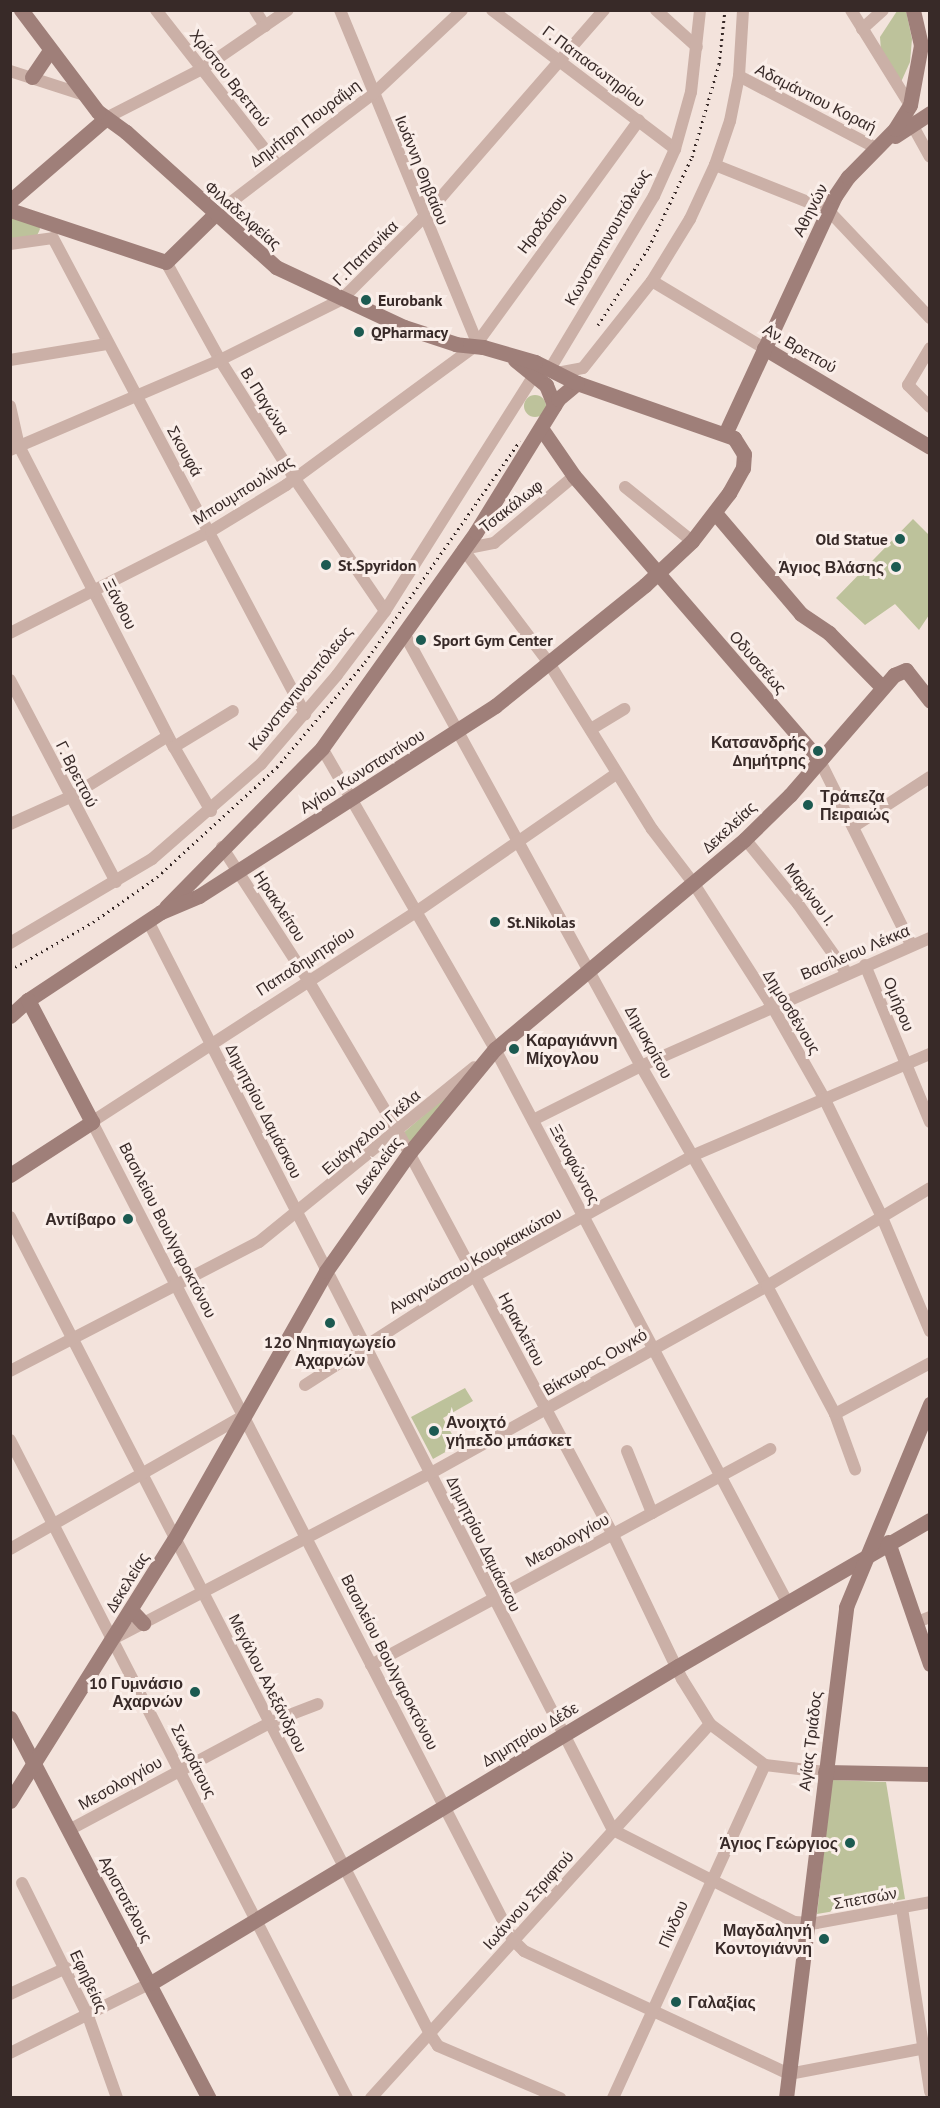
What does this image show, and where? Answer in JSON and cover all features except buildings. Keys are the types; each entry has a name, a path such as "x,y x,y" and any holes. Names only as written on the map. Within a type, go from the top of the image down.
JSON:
{"street":[{"name":"Χρίστου Βρεττού","path":"156,10 278,166"},
{"path":"255,10 265,26"},
{"path":"10,201 106,118 202,69 288,10"},
{"name":"Ιωάννη Θηβαίου","path":"340,10 423,218 476,343"},
{"name":"Δημήτρη Πουραΐμη","path":"166,262 214,214 373,94 462,10"},
{"name":"Γ. Παπασωτηρίου","path":"492,10 675,149"},
{"name":"Γ. Παπανίκα","path":"15,448 220,360 341,300 423,218 604,10"},
{"path":"656,10 698,47"},
{"name":"Κωνσταντινουπόλεως","path":"553,371 642,216 675,149 691,92 698,47 700,10"},
{"path":"553,371 583,368 652,281 690,219 715,165 730,121 739,76 743,10"},
{"path":"851,10 909,114 930,157"},
{"path":"862,29 883,10"},
{"path":"909,114 921,45 913,10"},
{"name":"Φιλαδελφείας","path":"23,11 49,52 81,94 276,267 341,300 439,339 476,343 553,371 577,383 724,434"},
{"path":"32,77 49,52"},
{"path":"10,71 81,94"},
{"name":"Αδαμάντιου Κοραή","path":"739,76 878,149"},
{"path":"915,88 929,110"},
{"path":"909,114 929,110"},
{"name":"Αθηνών","path":"724,434 828,210 848,177 878,149 909,114"},
{"name":"Ηροδότου","path":"476,343 639,120"},
{"path":"715,165 828,210 930,318"},
{"path":"10,210 55,232 166,262"},
{"path":"10,244 55,232"},
{"name":"Σκουφά","path":"55,232 107,344 211,531 305,714"},
{"name":"Β. Παγώνα","path":"166,262 220,360 295,479 385,611"},
{"name":"Αν. Βρεττού","path":"652,281 764,348 927,440"},
{"name":"Μπουμπουλίνας","path":"10,633 211,531 295,479 476,343"},
{"path":"10,360 107,344"},
{"path":"930,348 908,385 930,407"},
{"name":"Φιλαδελφείας","path":"505,353 546,385 554,405"},
{"name":"Κωνσταντινουπόλεως","path":"10,943 152,859 211,811 261,764 305,714 385,611 534,375"},
{"path":"155,916 322,748 405,635 463,549 554,405 577,383"},
{"name":"Ξάνθου","path":"10,406 15,448 95,591 171,742 211,811"},
{"name":"Οδυσσέως","path":"541,428 574,476 820,761 911,944"},
{"name":"Αγίου Κωνσταντίνου","path":"10,1010 155,916 199,896 460,731 549,663 658,574 716,514 744,460 738,440 724,434"},
{"name":"Τσακάλωφ","path":"463,549 494,543 574,476"},
{"path":"625,487 692,541"},
{"path":"716,514 801,614 829,633 882,687"},
{"name":"Δημοσθένους","path":"463,549 549,663 591,729 616,774 694,884 772,1006 823,1096 881,1215 930,1331"},
{"name":"Δημοκρίτου","path":"405,635 589,966 641,1066 694,1155 766,1286 835,1414 855,1469"},
{"name":"Δεκελείας","path":"10,1801 174,1540 326,1271 410,1152 495,1049 589,966 694,884 745,838 820,761 882,687 906,670 930,700"},
{"name":"Γ. Βρεττού","path":"10,680 116,882"},
{"path":"591,729 624,709"},
{"path":"10,824 70,797 233,711"},
{"name":"Ξενοφώντος","path":"322,748 495,1049 787,1602"},
{"name":"Παπαδημητρίου","path":"10,1175 416,912 616,774"},
{"path":"853,827 930,777"},
{"name":"Μαρίνου Ι.","path":"745,838 798,904 846,972"},
{"name":"Ηρακλείτου","path":"222,847 308,980 399,1131 612,1533 678,1666 710,1724 765,1765"},
{"name":"Δημητρίου Δαμάσκου","path":"155,916 211,1045 431,1473 492,1600 613,1830"},
{"name":"Βασίλειου Λέκκα","path":"533,1120 641,1066 846,972 930,938"},
{"name":"Ομήρου","path":"865,965 930,1122"},
{"name":"Αγίου Κωνσταντίνου","path":"10,1016 28,1000"},
{"name":"Βασιλείου Βουλγαροκτόνου","path":"28,1000 513,1940 524,1951 789,2074"},
{"name":"Ευάγγελου Γκέλα","path":"10,1371 177,1287 259,1242 298,1214 495,1049"},
{"name":"Αναγνώστου Κουρκακιώτου","path":"305,1385 364,1344 475,1276 694,1155 823,1096 906,1066 930,1054"},
{"name":"Βίκτωρος Ουγκό","path":"113,1639 431,1473 546,1410 766,1286 881,1215 930,1188"},
{"name":"Μεγάλου Αλεξάνδρου","path":"10,1217 174,1540 271,1722 430,2034 438,2046 560,2097"},
{"path":"835,1414 930,1363"},
{"name":"Αγίας Τριάδος","path":"786,2097 805,1923 846,1607 930,1404"},
{"path":"10,1549 243,1416"},
{"name":"Σωκράτους","path":"10,1440 346,2097"},
{"name":"Μεσολογγίου","path":"371,1665 770,1449"},
{"path":"627,1451 652,1513"},
{"name":"Δημητρίου Δέδε","path":"152,1983 678,1666 888,1542 930,1520"},
{"path":"888,1542 922,1620 930,1664"},
{"path":"131,1610 143,1623"},
{"name":"Μεσολογγίου","path":"69,1830 271,1722 318,1704"},
{"name":"Αριστοτέλους","path":"10,1718 152,1983 209,2097"},
{"name":"Ιωάννου Στριφτού","path":"371,2097 710,1724"},
{"path":"765,1765 825,1772 930,1774"},
{"name":"Πίνδου","path":"613,2097 765,1765"},
{"path":"613,1830 794,1922 805,1923"},
{"name":"Εφηβείας","path":"22,1883 88,2016 117,2097"},
{"name":"Σπετσών","path":"805,1923 930,1902"},
{"path":"902,1908 926,2048 930,2092"},
{"path":"10,1994 66,1968"},
{"path":"10,2053 152,1983"},
{"path":"789,2074 926,2048"}],"green space":[{"path":"897,11 906,11 912,39 910,62 901,82 881,51 880,37"},
{"path":"11,213 38,222 40,229 36,238 11,240"},
{"path":"535,395 545,402 546,406 539,416 535,417 525,410 524,406 531,396"},
{"path":"913,519 929,535 929,615 919,630 895,604 865,625 836,598"},
{"path":"461,1083 409,1147 402,1134"},
{"name":"Ανοιχτό γήπεδο μπάσκετ","path":"465,1388 473,1401 443,1418 458,1445 433,1459 411,1417"},
{"path":"832,1780 886,1782 905,1899 817,1914"}],"railway":[{"path":"598,325 649,247 692,157 719,64 725,10"},
{"path":"10,970 93,922 157,877 277,767 365,662 520,441"}],"place":[{"name":"Eurobank","path":"366,300"},
{"name":"QPharmacy","path":"359,332"},
{"name":"Old Statue","path":"900,539"},
{"name":"St.Spyridon","path":"326,565"},
{"name":"Άγιος Βλάσης","path":"896,567"},
{"name":"Sport Gym Center","path":"421,640"},
{"name":"Κατσανδρής Δημήτρης","path":"818,751"},
{"name":"Τράπεζα Πειραιώς","path":"808,805"},
{"name":"St.Nikolas","path":"495,922"},
{"name":"Καραγιάννη Μίχογλου","path":"514,1049"},
{"name":"Αντίβαρο","path":"128,1219"},
{"name":"12ο Νηπιαγωγείο Αχαρνών","path":"330,1323"},
{"name":"Ανοιχτό γήπεδο μπάσκετ","path":"434,1431"},
{"name":"10 Γυμνάσιο Αχαρνών","path":"195,1692"},
{"name":"Άγιος Γεώργιος","path":"850,1843"},
{"name":"Μαγδαληνή Κοντογιάννη","path":"824,1939"},
{"name":"Γαλαξίας","path":"676,2002"}]}
